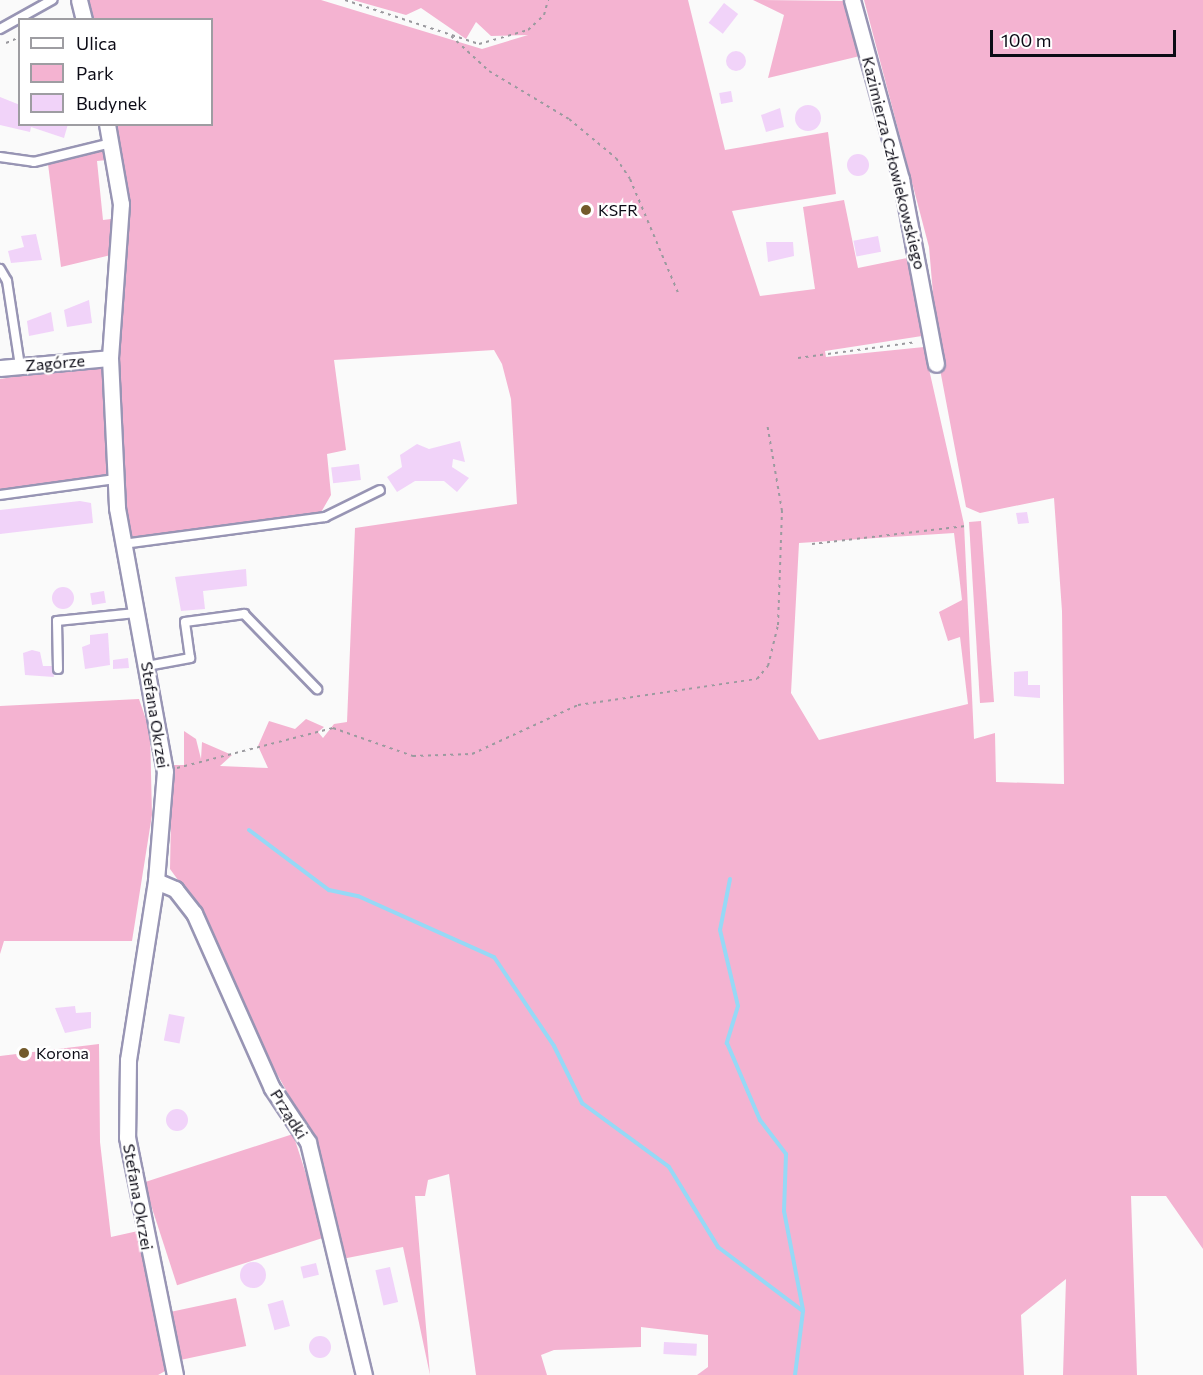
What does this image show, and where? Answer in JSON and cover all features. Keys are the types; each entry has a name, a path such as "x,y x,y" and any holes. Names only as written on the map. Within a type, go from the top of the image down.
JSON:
{"street":[{"path":"79,0 84,18"},
{"name":"Kazimierza Człowiekowskiego","path":"852,0 902,179 936,364"},
{"name":"Stefana Okrzei","path":"107,126 121,204 110,358 115,478 123,544 165,771 156,881 128,1060 127,1137 175,1375"},
{"name":"Zagórze","path":"0,368 110,358"},
{"name":"Prządki","path":"156,881 175,889 194,913 272,1088 308,1142 364,1375"}],"lane":[{"path":"20,18 52,0"},
{"path":"0,29 18,19"},
{"path":"0,157 34,162 111,143"},
{"path":"0,269 7,281 20,366"},
{"path":"0,495 115,478"},
{"path":"123,544 325,517 380,490"},
{"path":"58,669 57,621 136,613"},
{"path":"147,666 190,658 185,622 244,614 317,689"}],"path":[{"path":"345,0 479,44 507,39 528,30 544,15 548,0"},
{"path":"451,36 489,71 569,119 616,158 630,179 679,296"},
{"path":"6,43 18,38"},
{"path":"798,358 932,339"},
{"path":"165,771 333,728 413,756 472,754 579,705 757,679 768,666 778,625 782,511 767,423"},
{"path":"812,544 966,526"}],"green space":[{"path":"79,0 321,0 482,49 528,35 491,36 476,22 466,39 421,8 406,15 353,0 688,0 725,150 828,132 836,194 732,211 760,296 815,289 803,207 844,200 858,268 907,258 922,336 825,351 826,357 924,347 964,524 974,739 995,733 996,782 1064,784 1062,611 1054,498 980,513 966,507 939,364 929,247 864,0 1203,0 1203,1249 1166,1196 1131,1196 1137,1375 1063,1375 1066,1279 1021,1315 1024,1375 697,1375 708,1367 708,1335 641,1327 641,1347 554,1350 541,1355 547,1375 476,1375 449,1174 428,1180 425,1196 415,1196 430,1375 403,1247 342,1259 318,1147 255,1035 194,902 170,869 172,765 184,765 184,731 196,739 201,759 202,742 232,755 220,766 268,768 258,746 269,721 295,729 306,719 324,727 318,732 323,738 334,724 347,722 355,528 517,504 511,399 502,364 494,350 334,360 346,450 327,454 331,495 320,514 130,537 115,469 121,204 107,126 213,126 213,18 84,18","holes":["954,533 962,600 939,612 948,641 960,637 968,704 819,740 791,693 799,543"]},
{"path":"753,0 845,1 860,56 768,78 784,15"},
{"path":"100,150 106,154 107,160 97,161 103,220 111,219 111,255 61,267 48,164"},
{"path":"106,362 111,476 0,491 0,379"},
{"path":"981,521 994,702 980,703 969,522"},
{"path":"139,699 150,731 152,815 132,941 4,941 0,954 0,706"},
{"path":"99,1044 100,1142 111,1237 138,1231 167,1370 158,1375 0,1375 0,1056"},
{"path":"293,1134 326,1237 177,1285 144,1183"},
{"path":"236,1298 246,1346 177,1361 167,1313"}],"building":[{"path":"724,3 738,14 723,34 709,23"},
{"path":"736,51 743,54 746,61 743,68 736,71 729,68 726,61 729,54"},
{"path":"731,91 733,102 721,104 719,93"},
{"path":"0,97 18,104 18,126 67,126 64,138 31,127 30,132 0,125"},
{"path":"808,105 817,109 821,118 817,127 808,131 799,127 795,118 799,109"},
{"path":"780,108 784,127 766,132 761,115"},
{"path":"858,154 866,157 869,165 866,173 858,176 850,173 847,165 850,157"},
{"path":"36,234 42,260 11,263 8,251 24,247 21,236"},
{"path":"878,236 881,252 857,256 853,241"},
{"path":"766,242 793,242 794,256 768,262"},
{"path":"89,300 92,323 67,327 64,310"},
{"path":"51,312 54,331 29,336 27,321"},
{"path":"460,441 465,462 453,459 452,467 469,478 457,492 444,481 415,481 397,492 387,477 402,467 400,455 417,444 429,449"},
{"path":"359,464 361,480 333,483 331,467"},
{"path":"80,501 91,503 93,523 0,534 0,510"},
{"path":"1027,512 1029,523 1018,524 1016,513"},
{"path":"246,569 247,586 203,591 205,609 181,611 175,577"},
{"path":"63,587 71,590 74,598 71,606 63,609 55,606 52,598 55,590"},
{"path":"104,591 106,603 92,605 90,593"},
{"path":"108,633 110,665 85,669 82,647 90,644 90,635"},
{"path":"32,650 40,652 43,666 52,666 54,677 25,675 23,653"},
{"path":"128,658 129,668 113,669 113,660"},
{"path":"1028,671 1028,685 1040,685 1040,698 1014,696 1014,672"},
{"path":"75,1006 76,1013 91,1012 91,1028 65,1033 55,1008"},
{"path":"169,1014 185,1017 180,1044 164,1041"},
{"path":"177,1109 185,1112 188,1120 185,1128 177,1131 169,1128 166,1120 169,1112"},
{"path":"253,1262 262,1266 266,1275 262,1284 253,1288 244,1284 240,1275 244,1266"},
{"path":"316,1263 319,1275 303,1279 300,1267"},
{"path":"390,1267 398,1302 383,1305 375,1270"},
{"path":"283,1300 290,1326 275,1330 268,1304"},
{"path":"316,1336 324,1336 331,1343 331,1351 324,1358 316,1358 309,1351 309,1343"},
{"path":"664,1342 697,1344 696,1356 663,1354"}],"waterway":[{"path":"249,830 329,890 358,896 494,957 554,1046 582,1103 669,1167 718,1247 803,1311 795,1375"},
{"path":"730,879 720,930 738,1006 727,1043 760,1120 786,1154 784,1211 803,1310"}],"place":[{"name":"KSFR","path":"586,210"},
{"name":"Korona","path":"24,1053"}]}
